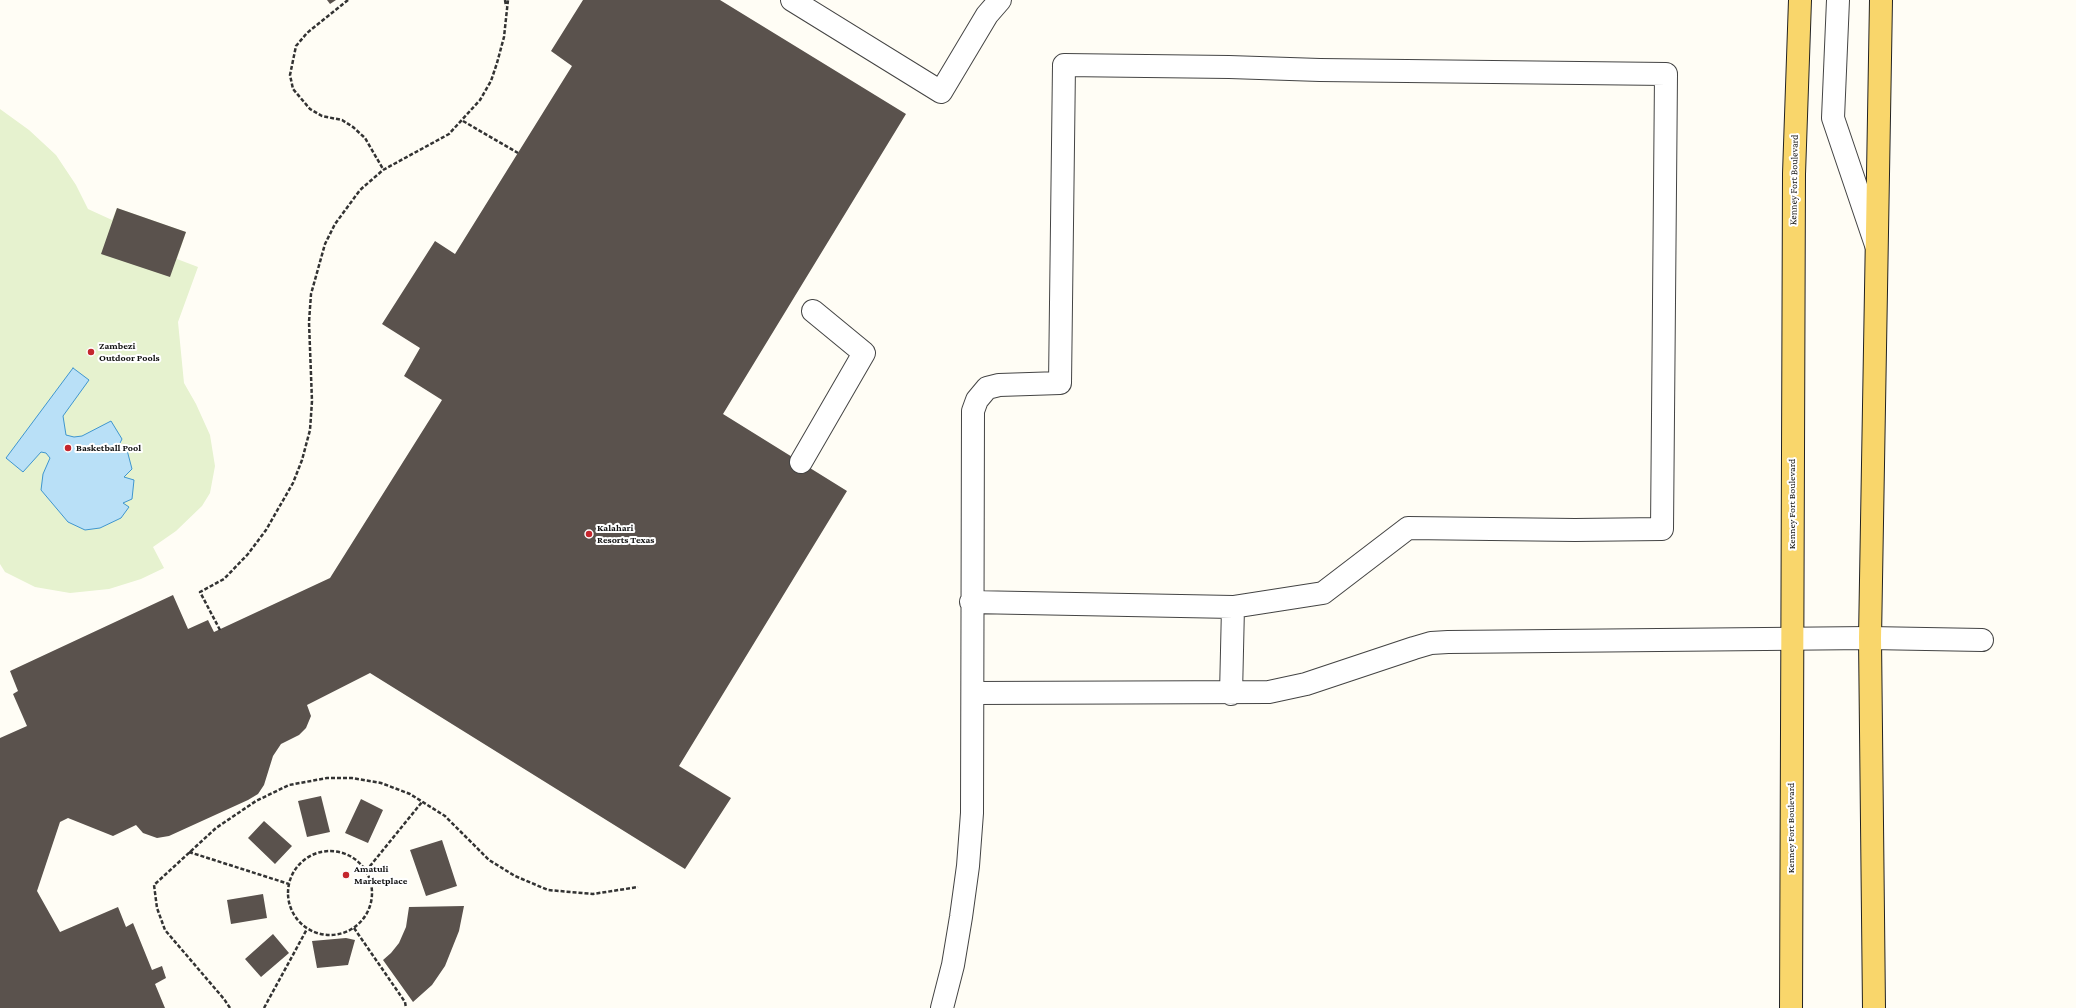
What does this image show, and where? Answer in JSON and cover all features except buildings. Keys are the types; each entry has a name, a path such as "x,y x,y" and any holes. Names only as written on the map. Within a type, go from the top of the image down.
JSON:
{"main road":[{"name":"Kenney Fort Boulevard","path":"1791,1008 1794,174 1800,0"},
{"path":"1874,1008 1870,638 1880,0"}],"street":[{"path":"792,0 941,92 987,15 1000,0"},
{"path":"1838,0 1833,118 1876,247"},
{"path":"942,1008 953,965 968,866 972,812 974,693 971,602 973,411 977,400 987,388 999,385 1060,383 1064,65 1666,74 1662,529 1575,530 1408,528 1323,593 1233,607 971,602"},
{"path":"801,462 864,353 813,311"},
{"path":"1231,694 1233,607"},
{"path":"974,693 1231,694 1269,692 1306,684 1431,643 1870,638 1982,640"}],"path":[{"path":"348,0 307,33 296,46 292,60 293,89 310,110 322,116 342,120 365,138 383,170"},
{"path":"220,630 200,592 224,579 248,554 266,530 293,483 302,460 310,430 312,401 309,322 311,294 325,244 335,224 360,190 383,170 449,134 480,100 491,81 504,37 507,0"},
{"path":"463,120 518,153"},
{"path":"230,1008 165,930 157,908 154,885 216,828 256,801 289,786 327,778 352,778 381,783 410,794 445,816 489,860 515,876 548,890 593,894 638,887"},
{"path":"366,871 422,802"},
{"path":"335,851 348,854 360,863 366,871 373,886 373,900 368,913 354,928 335,935 321,934 307,929 297,919 290,907 288,892 289,884 298,866 309,856 321,852 335,851"},
{"path":"189,852 289,884"},
{"path":"354,928 405,1002 406,1008"},
{"path":"264,1008 307,929"}],"green space":[{"name":"Zambezi Outdoor Pools","path":"0,109 29,130 56,155 76,185 88,209 112,220 117,208 186,232 177,259 198,267 178,322 184,383 196,404 210,435 215,466 210,493 202,506 176,531 153,547 164,568 141,579 109,589 70,593 35,587 5,572 0,564"}],"water":[{"name":"Basketball Pool","path":"73,368 89,380 63,416 66,435 74,437 82,436 111,421 122,439 118,447 127,450 132,469 124,477 134,480 132,499 123,503 129,507 121,518 100,528 85,530 68,522 41,490 43,474 50,458 46,453 41,452 23,472 6,458"}],"place":[{"name":"Zambezi Outdoor Pools","path":"91,352"},
{"name":"Basketball Pool","path":"68,448"},
{"name":"Kalahari Resorts Texas","path":"589,534"},
{"name":"Amatuli Marketplace","path":"346,875"}]}
